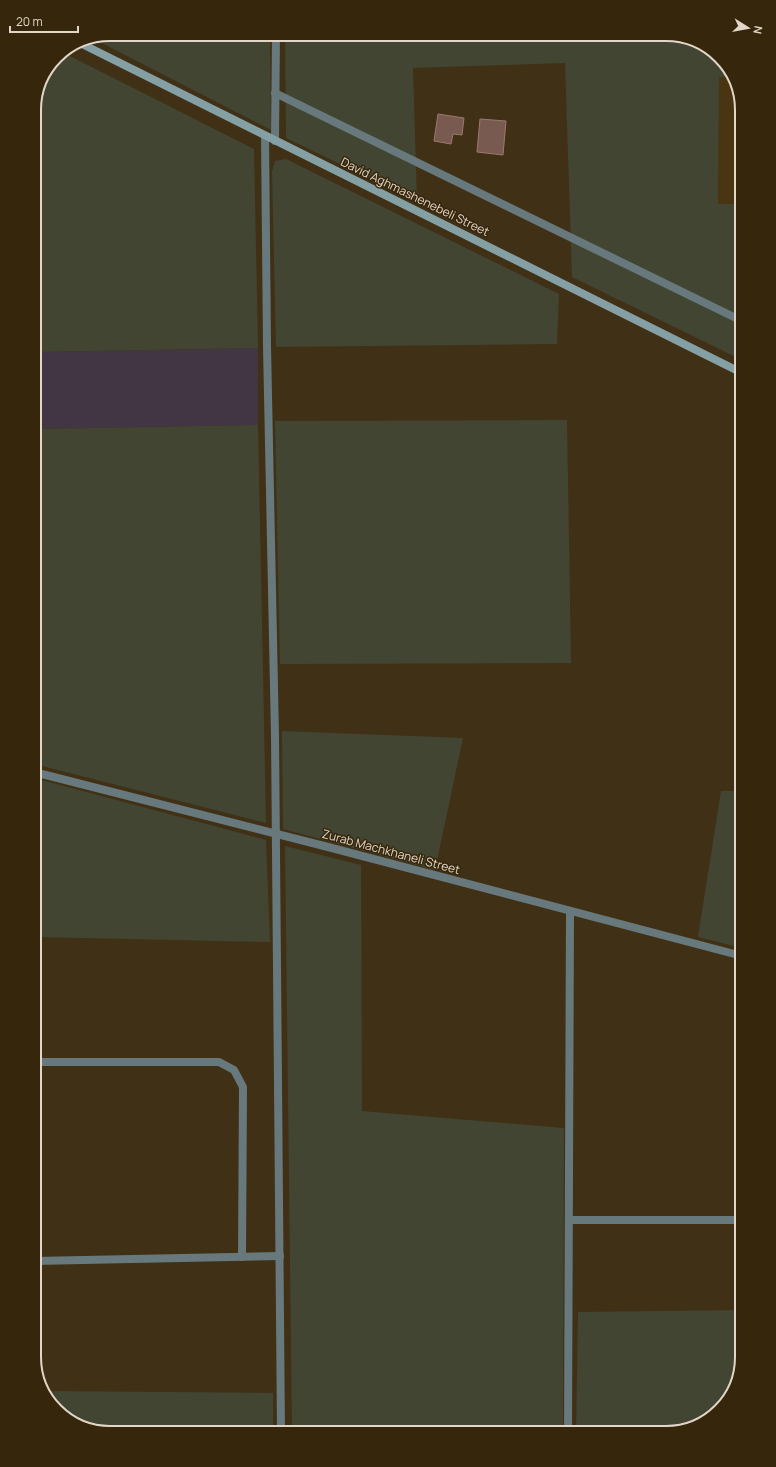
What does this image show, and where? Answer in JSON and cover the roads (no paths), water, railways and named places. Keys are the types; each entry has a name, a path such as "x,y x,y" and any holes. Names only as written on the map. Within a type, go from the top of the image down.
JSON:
{"street":[{"path":"275,141 276,41"},
{"name":"David Aghmashenebeli Street","path":"85,46 735,370"},
{"path":"275,93 735,318"},
{"path":"266,136 267,346 275,728 281,1426"},
{"name":"Zurab Machkhaneli Street","path":"41,774 735,954"},
{"path":"568,1426 570,911"},
{"path":"41,1062 219,1062 234,1070 243,1087 242,1257"},
{"path":"569,1220 735,1220"},
{"path":"41,1261 280,1256"}]}
